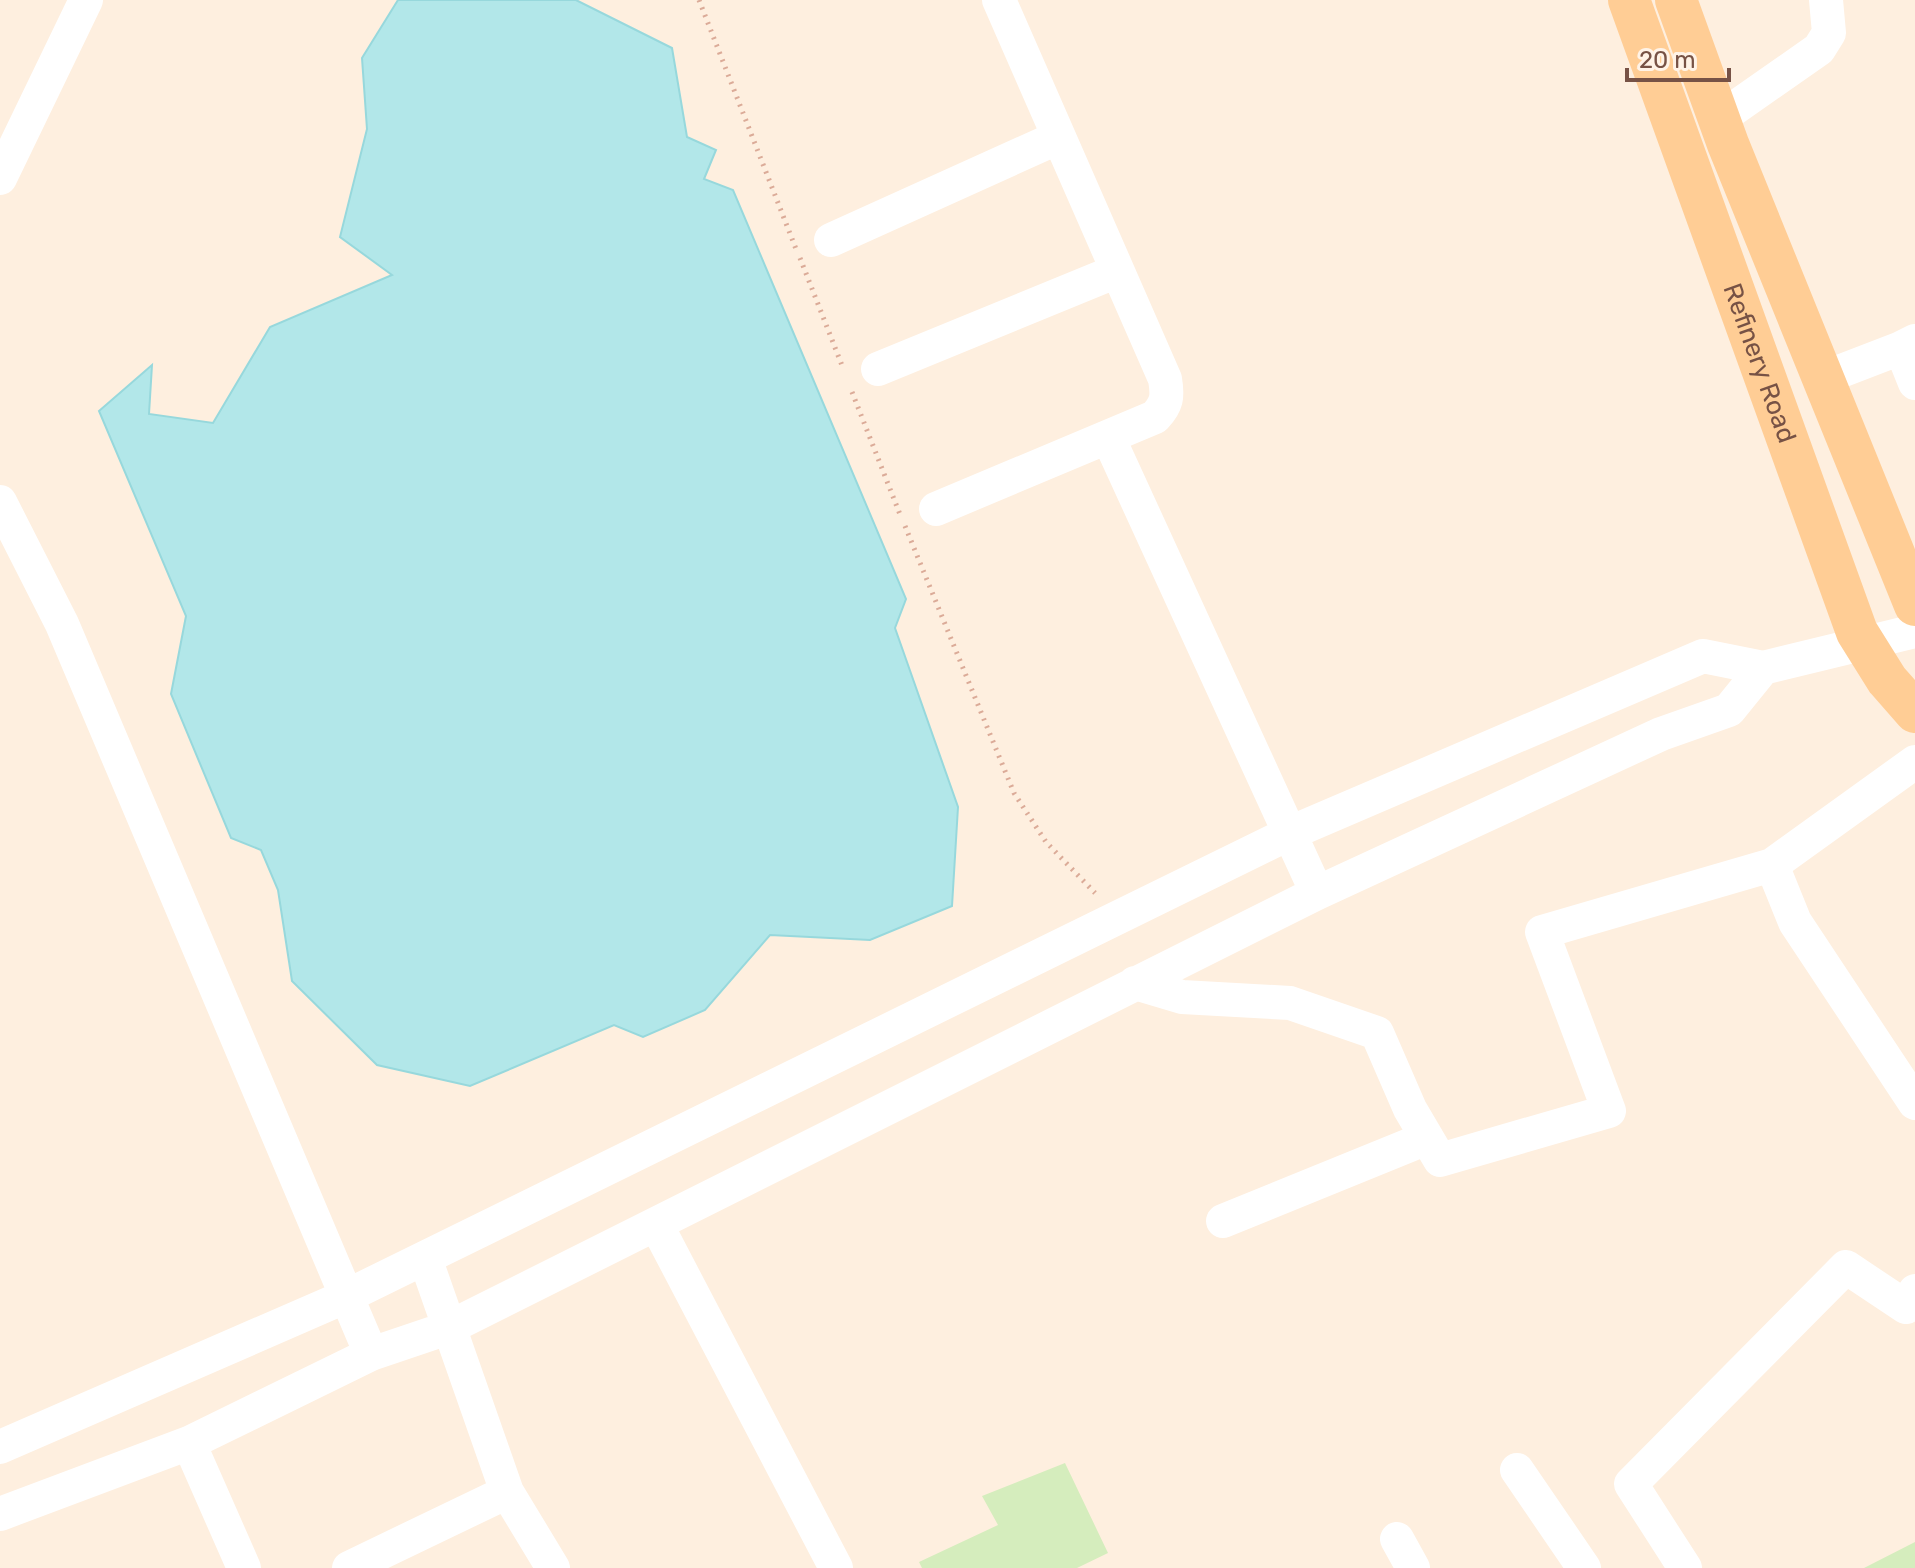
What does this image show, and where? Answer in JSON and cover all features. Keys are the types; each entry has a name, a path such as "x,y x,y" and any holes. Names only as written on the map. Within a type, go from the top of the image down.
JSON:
{"main road":[{"name":"Refinery Road","path":"1629,0 1863,645 1915,712"},
{"name":"Refinery Road","path":"1676,0 1719,119 1915,605"}],"street":[{"path":"0,178 86,0"},
{"path":"936,509 1109,439 1155,417 1166,405 1168,393 1165,379 999,0"},
{"path":"1719,119 1819,49 1829,33 1826,0"},
{"path":"831,240 1059,137"},
{"path":"878,369 1117,271"},
{"path":"1823,378 1908,344 1915,383"},
{"path":"1109,439 1317,893"},
{"path":"0,502 62,624 371,1354"},
{"path":"0,1447 347,1296 1290,833 1703,656 1763,668 1915,631"},
{"path":"0,1514 189,1443 371,1354 448,1328 1317,893 1661,734 1729,710 1763,668"},
{"path":"1135,983 1182,997 1290,1003 1377,1033 1410,1109 1440,1160 1609,1111 1542,932 1772,865 1915,762"},
{"path":"1772,865 1795,922 1915,1103"},
{"path":"1223,1221 1427,1138"},
{"path":"656,1224 836,1568"},
{"path":"425,1258 507,1492 553,1568"},
{"path":"1685,1568 1631,1484 1846,1267 1906,1307 1915,1291"},
{"path":"189,1443 244,1568"},
{"path":"1517,1470 1584,1568"},
{"path":"349,1568 507,1492"}],"path":[{"path":"699,0 968,689 1014,793 1046,842 1118,917"}],"green space":[{"path":"1065,1463 1108,1553 1077,1568 922,1568 919,1562 998,1525 982,1496"},
{"path":"1915,1542 1915,1568 1864,1568"}],"water":[{"path":"398,0 576,0 672,48 687,137 716,150 704,179 733,190 906,599 895,628 958,807 952,906 870,940 770,935 705,1010 643,1037 614,1025 470,1086 377,1065 292,981 278,890 261,850 231,838 171,694 186,616 99,411 152,365 149,414 213,423 270,327 392,275 340,237 367,129 362,58"}]}
